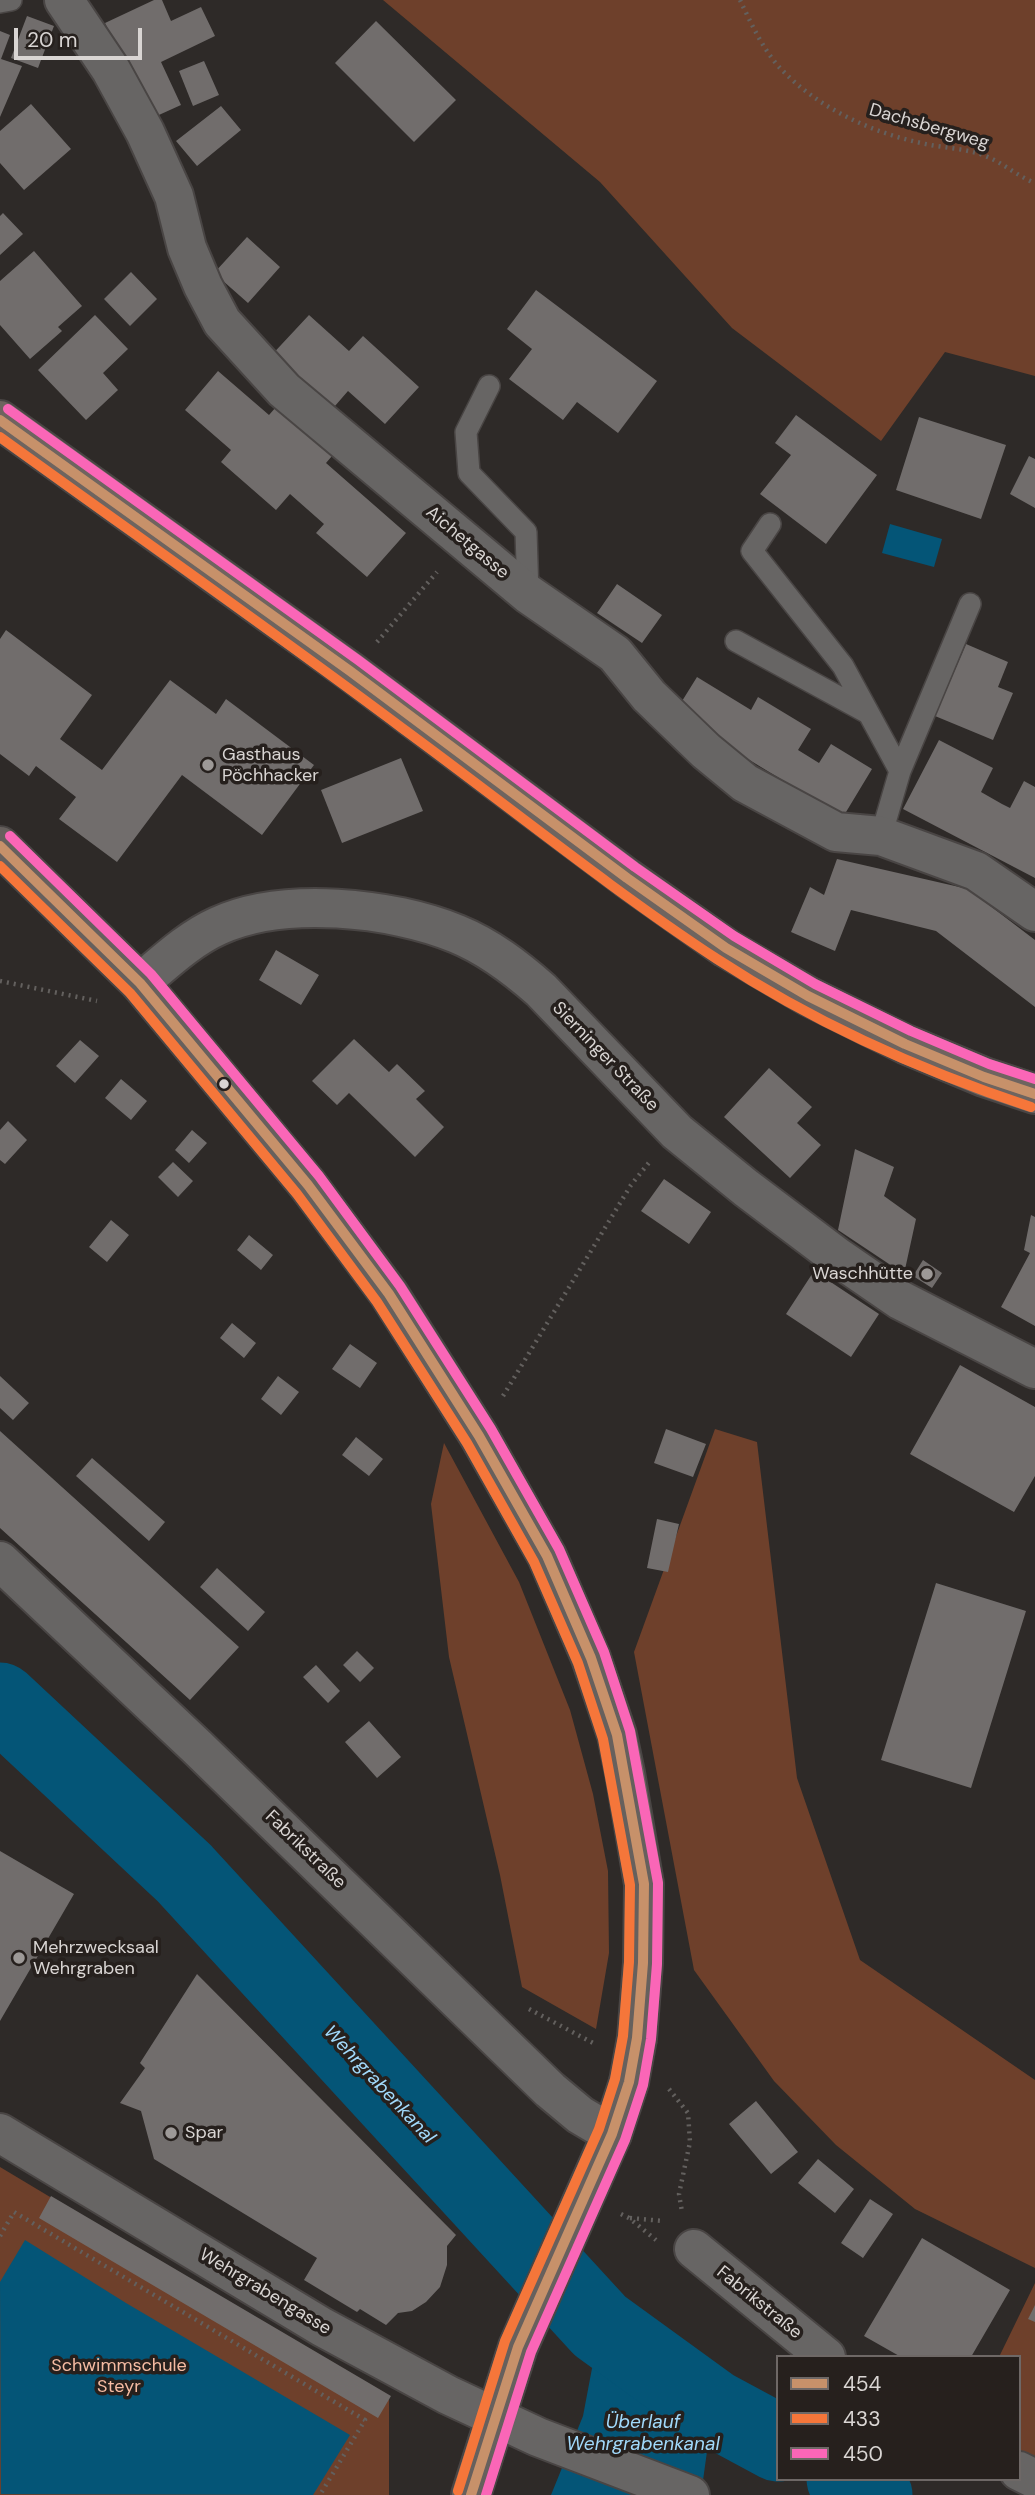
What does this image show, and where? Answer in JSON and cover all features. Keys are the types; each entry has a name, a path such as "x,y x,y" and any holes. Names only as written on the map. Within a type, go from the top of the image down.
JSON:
{"main road":[{"path":"0,420 350,671 627,878 726,948 808,996 905,1044 984,1077 1035,1094"},
{"path":"0,846 140,983 308,1185 389,1294 479,1436 547,1556 591,1658 617,1735 644,1884 638,2038 629,2082 612,2134 518,2347 471,2495"}],"street":[{"name":"Aichetgasse","path":"64,0 111,70 145,132 174,196 187,248 222,322 284,390 528,594 615,654 640,686 668,715 705,751 746,783 836,832 881,836 976,871 1035,912"},
{"name":"Sierninger Straße","path":"140,983 184,947 216,927 255,912 298,907 365,912 421,921 459,934 518,970 541,990 677,1132 806,1234 900,1300 1035,1369"},
{"name":"Fabrikstraße","path":"0,1561 198,1747 550,2090 580,2115 612,2134"},
{"name":"Wehrgrabengasse","path":"0,2133 322,2327 448,2395 538,2437 690,2495"},
{"name":"Fabrikstraße","path":"689,2236 775,2317 823,2355"}],"lane":[{"path":"0,2 11,0"},
{"path":"489,386 466,432 470,473 526,532 528,594"},
{"path":"770,524 752,551 843,666 900,771"},
{"path":"881,836 900,771 970,604"},
{"path":"736,641 868,713"}],"path":[{"name":"Dachsbergweg","path":"740,0 753,28 780,68 818,101 885,133 922,144 957,147 986,156 1023,179 1035,183"},
{"path":"350,671 395,624 461,540"},
{"path":"0,981 109,1004 140,983"},
{"path":"479,1436 631,1185 661,1147 677,1132"},
{"path":"666,2085 688,2113 690,2142 679,2194 689,2236"},
{"path":"0,2236 15,2212 365,2420 320,2495"},
{"path":"629,2218 689,2236"}],"green space":[{"path":"383,0 1035,0 1035,376 945,352 881,441 732,328 600,182"},
{"path":"715,1429 757,1442 797,1778 860,1960 1035,2080 1035,2268 915,2209 836,2145 774,2081 694,1970 634,1652"},
{"path":"444,1443 519,1582 570,1710 593,1794 608,1871 609,1953 596,2029 522,1987 500,1875 449,1657 431,1504"},
{"name":"Schwimmschule Steyr","path":"0,2167 389,2400 389,2495 0,2495"},
{"path":"1035,2283 1035,2464 1021,2457 1021,2355 1000,2355"}],"water":[{"path":"890,524 942,539 934,567 882,553"},
{"name":"Schwimmschule Steyr","path":"25,2240 350,2435 313,2495 1,2494 0,2282"},
{"name":"Überlauf Wehrgrabenkanal","path":"600,2326 713,2408 701,2495 551,2495 583,2416"}],"building":[{"path":"154,0 162,0 171,21 201,7 215,36 161,62 181,105 150,119 105,23"},
{"path":"27,16 54,26 38,68 11,58"},
{"path":"376,21 456,100 414,142 335,63"},
{"path":"0,31 10,35 1,59 22,66 0,117"},
{"path":"204,61 219,95 193,106 179,71"},
{"path":"31,104 71,149 24,190 0,163 0,131"},
{"path":"221,106 241,130 197,166 176,141"},
{"path":"3,213 23,234 0,255 0,216"},
{"path":"247,237 280,267 248,303 214,273"},
{"path":"34,251 82,306 58,327 62,331 30,359 0,325 0,281"},
{"path":"131,272 157,299 130,326 104,299"},
{"path":"536,290 657,381 618,433 577,402 563,420 509,379 532,349 507,329"},
{"path":"95,315 128,349 103,373 118,390 86,420 38,370"},
{"path":"309,315 349,351 363,336 419,387 385,424 348,391 328,414 267,360"},
{"path":"218,371 269,415 276,407 332,456 326,463 406,533 367,577 316,533 324,524 290,494 276,510 221,462 231,450 185,410"},
{"path":"796,415 877,475 826,544 760,494 791,455 775,443"},
{"path":"919,417 1006,445 981,519 896,490"},
{"path":"1029,456 1035,459 1035,508 1010,494"},
{"path":"617,584 662,615 642,643 597,613"},
{"path":"6,630 92,695 60,739 102,770 170,680 216,714 226,699 314,765 262,835 182,775 117,862 59,819 76,797 36,766 29,776 0,754 0,639"},
{"path":"966,644 1008,662 998,687 1013,693 993,740 935,716"},
{"path":"697,677 751,710 758,697 811,729 798,750 819,763 831,744 872,769 843,817 674,714"},
{"path":"939,740 993,768 981,792 1010,808 1024,781 1035,787 1035,878 903,809"},
{"path":"401,758 423,811 342,843 321,790"},
{"path":"837,859 968,889 1035,940 1035,1007 936,931 851,910 835,951 791,932 810,887 824,895"},
{"path":"276,950 319,975 301,1005 259,980"},
{"path":"354,1039 389,1072 397,1064 425,1091 416,1099 444,1127 415,1157 349,1093 337,1105 312,1081"},
{"path":"80,1040 99,1056 75,1083 56,1066"},
{"path":"769,1068 812,1107 797,1123 821,1145 790,1178 724,1117"},
{"path":"121,1079 147,1101 131,1120 105,1098"},
{"path":"8,1121 27,1140 5,1164 0,1160 0,1130"},
{"path":"192,1130 207,1143 189,1163 175,1150"},
{"path":"855,1149 894,1167 884,1196 916,1219 904,1274 838,1230"},
{"path":"173,1162 193,1181 178,1197 158,1177"},
{"path":"664,1179 711,1212 689,1244 641,1211"},
{"path":"1031,1215 1035,1217 1035,1326 1001,1307 1030,1253 1024,1250"},
{"path":"111,1220 129,1235 107,1262 89,1247"},
{"path":"249,1235 273,1255 261,1270 237,1250"},
{"name":"Waschhütte","path":"923,1260 942,1273 932,1288 913,1276"},
{"path":"814,1271 879,1314 851,1357 786,1314"},
{"path":"232,1323 256,1343 244,1358 220,1338"},
{"path":"350,1344 377,1363 360,1388 332,1369"},
{"path":"960,1365 1035,1407 1035,1476 1014,1512 910,1454"},
{"path":"0,1376 29,1403 13,1420 0,1408"},
{"path":"278,1376 299,1392 281,1415 261,1399"},
{"path":"666,1429 706,1444 693,1477 654,1463"},
{"path":"0,1431 239,1647 190,1700 0,1528"},
{"path":"356,1437 383,1459 369,1476 342,1455"},
{"path":"92,1458 165,1522 149,1541 76,1476"},
{"path":"657,1519 679,1524 668,1572 647,1568"},
{"path":"217,1568 265,1612 248,1631 200,1587"},
{"path":"936,1583 1026,1611 971,1788 881,1760"},
{"path":"357,1651 374,1668 360,1682 343,1665"},
{"path":"316,1665 340,1691 328,1703 303,1677"},
{"path":"369,1721 401,1757 377,1778 345,1742"},
{"name":"Mehrzwecksaal Wehrgraben","path":"0,1851 74,1894 0,2021"},
{"path":"197,1974 456,2235 447,2246 447,2265 440,2287 426,2302 412,2311 398,2313 386,2325 360,2309 357,2312 304,2280 317,2258 154,2159 141,2111 120,2103 145,2068 140,2063"},
{"path":"756,2101 798,2152 771,2174 729,2124"},
{"path":"818,2159 854,2189 835,2213 798,2183"},
{"path":"51,2196 391,2396 378,2418 39,2218"},
{"path":"870,2199 893,2214 863,2258 841,2243"},
{"path":"922,2238 1010,2290 972,2355 897,2355 864,2336"},
{"path":"1035,2305 1035,2322 1028,2319"}],"waterway":[{"name":"Wehrgrabenkanal","path":"0,1701 184,1873 600,2326 713,2408 776,2442"},
{"name":"Wehrgrabenkanal","path":"849,2481 874,2495"}],"transit line":[{"name":"450","path":"8,409 358,660 635,867 734,936 815,984 911,1031 989,1064 1035,1079"},
{"name":"454","path":"0,420 350,671 627,878 726,948 808,996 905,1044 984,1077 1035,1094"},
{"name":"433","path":"0,437 302,654 637,904 717,959 791,1004 869,1043 949,1078 1031,1107"},
{"name":"450","path":"10,836 151,974 319,1176 400,1286 491,1429 559,1549 604,1652 630,1731 658,1883 657,1964 651,2039 643,2085 625,2140 531,2352 486,2495"},
{"name":"454","path":"0,846 140,983 308,1185 389,1294 479,1436 547,1556 591,1658 617,1735 644,1884 643,1963 637,2038 629,2082 612,2134 518,2347 471,2495"},
{"name":"433","path":"0,866 130,993 297,1194 377,1302 467,1443 534,1562 578,1663 603,1739 630,1885 629,1962 623,2036 615,2079 599,2129 505,2341 458,2491"}],"place":[{"name":"Gasthaus Pöchhacker","path":"208,765"},
{"name":"Waschhütte","path":"927,1274"},
{"name":"Mehrzwecksaal Wehrgraben","path":"19,1958"},
{"name":"Spar","path":"171,2133"}]}
